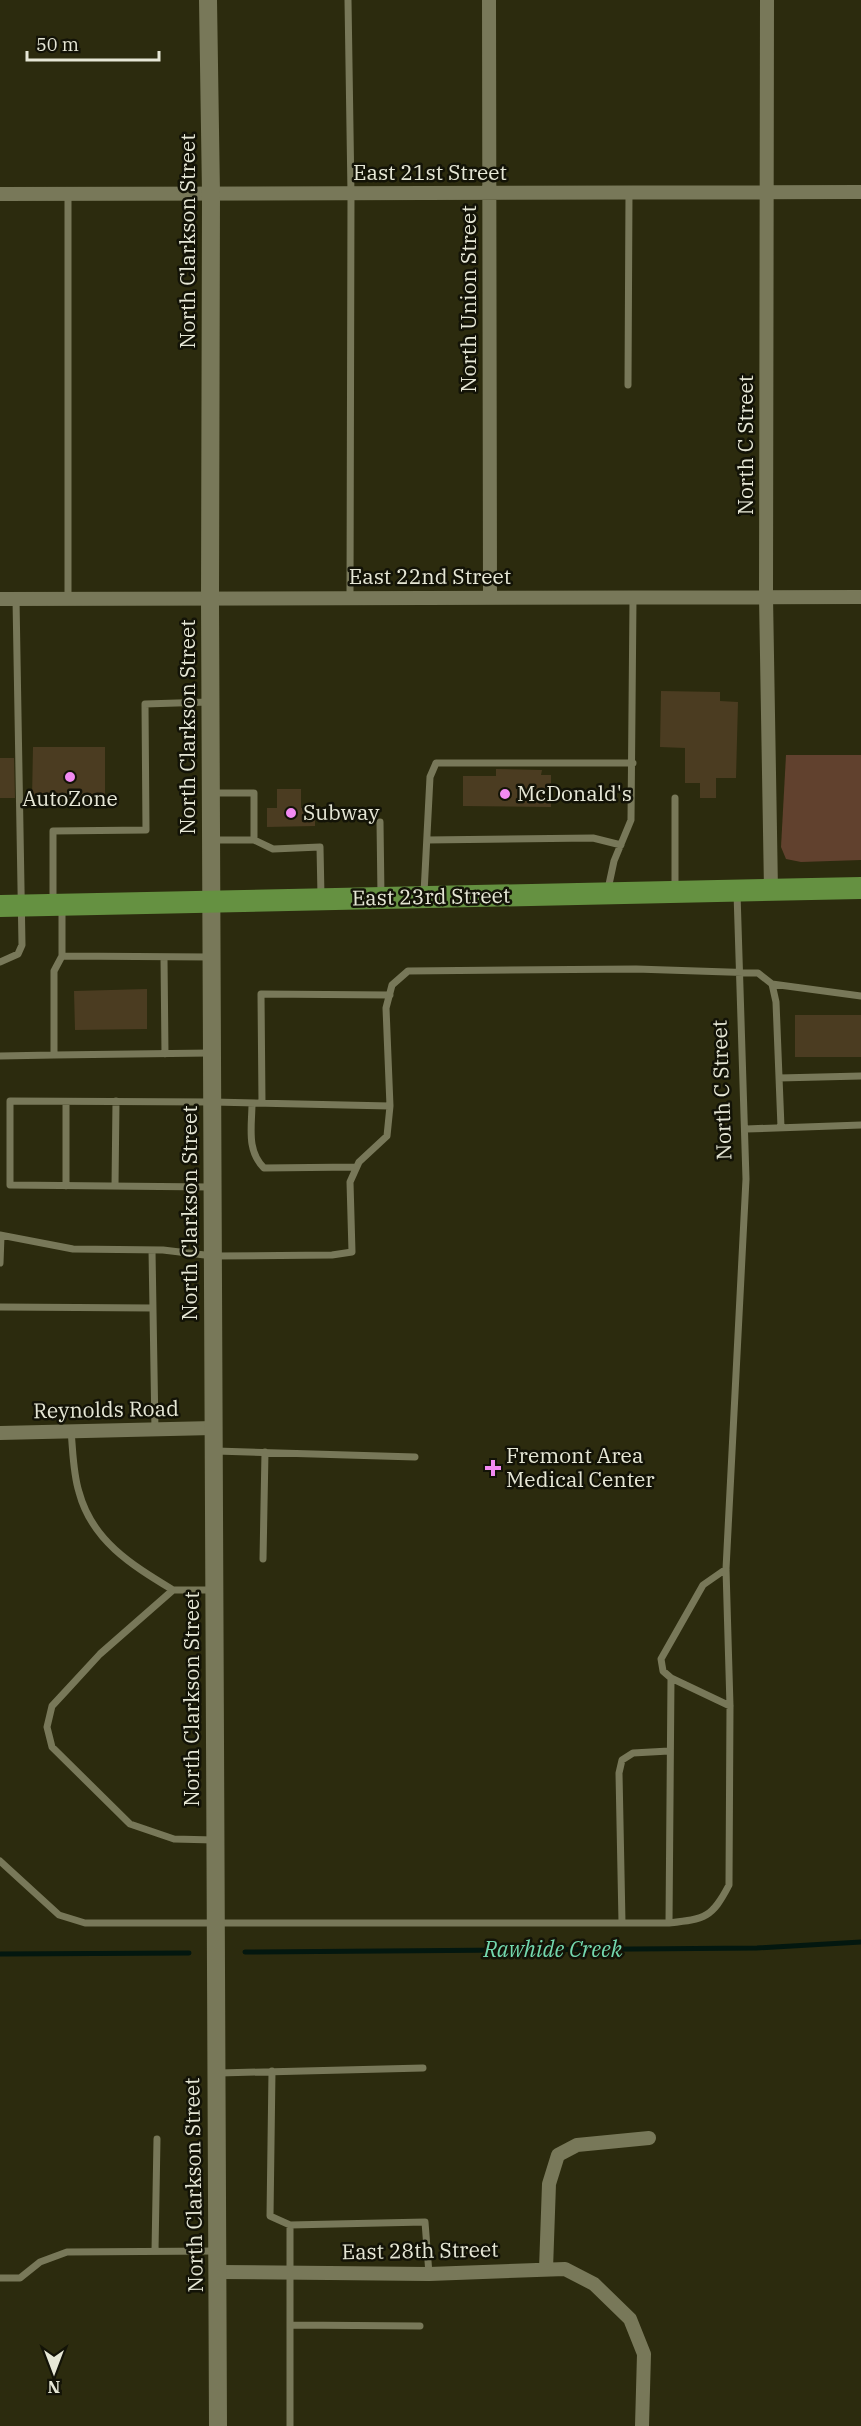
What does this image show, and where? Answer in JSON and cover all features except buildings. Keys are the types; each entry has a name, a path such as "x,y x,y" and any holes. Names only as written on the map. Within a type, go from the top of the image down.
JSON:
{"main road":[{"name":"East 23rd Street","path":"10,906 861,888"}],"street":[{"name":"North Clarkson Street","path":"208,0 211,194 210,794 218,2426"},
{"name":"North Union Street","path":"489,0 490,598"},
{"name":"North C Street","path":"767,0 766,597 771,890"},
{"name":"East 21st Street","path":"0,194 861,192"},
{"name":"East 22nd Street","path":"0,599 210,601 350,598 861,597"},
{"name":"Reynolds Road","path":"0,1433 213,1428"},
{"path":"546,2269 549,2184 558,2155 577,2145 649,2138"},
{"name":"East 28th Street","path":"218,2272 429,2274 565,2269 594,2284 630,2319 644,2354 642,2426"}],"lane":[{"path":"348,0 351,194 350,598"},
{"path":"69,193 69,600"},
{"path":"627,385 629,193"},
{"path":"607,894 631,820 633,598"},
{"path":"0,962 18,954 22,945 10,906 16,599"},
{"path":"54,1055 54,971 62,956 53,831 146,831 145,704 210,702"},
{"path":"424,898 430,777 436,763 633,763"},
{"path":"210,794 254,793 254,840"},
{"path":"675,798 675,892"},
{"path":"380,822 381,898"},
{"path":"427,840 593,838 621,845"},
{"path":"211,840 254,840 273,849 320,847 321,899"},
{"name":"North C Street","path":"0,1860 59,1915 85,1923 669,1923 699,1919 718,1907 729,1885 730,1706 726,1569 746,1129 738,971 738,891"},
{"path":"62,956 212,957"},
{"path":"164,957 165,1054"},
{"path":"0,1263 1,1236 73,1249 152,1250 213,1256 332,1255 352,1252 350,1182 356,1167 387,1136 390,1106 386,1008 392,985 408,971 738,971 758,973 772,984 861,996"},
{"path":"772,984 776,1002 781,1127"},
{"path":"262,1103 261,994 390,995"},
{"path":"0,1056 213,1053"},
{"path":"778,1078 861,1076"},
{"path":"213,1187 10,1185 10,1101 66,1103 213,1101 390,1106"},
{"path":"116,1101 116,1186"},
{"path":"66,1103 66,1186"},
{"path":"252,1103 251,1146 255,1159 264,1168 356,1167"},
{"path":"746,1129 861,1125"},
{"path":"152,1250 154,1430"},
{"path":"0,1307 153,1308"},
{"path":"71,1431 78,1490 87,1516 100,1536 128,1562 173,1590 214,1590"},
{"path":"214,1451 415,1457"},
{"path":"263,1559 265,1452"},
{"path":"726,1569 703,1585 661,1659 663,1671 671,1678 730,1706"},
{"path":"173,1590 100,1654 64,1692 52,1706 47,1727 52,1747 130,1824 174,1839 215,1840"},
{"path":"669,1923 671,1678"},
{"path":"622,1922 619,1773 622,1760 633,1753 669,1751"},
{"path":"216,2073 423,2068"},
{"path":"272,2071 270,2216 290,2225 425,2222 429,2274"},
{"path":"155,2251 157,2139"},
{"path":"290,2225 290,2426"},
{"path":"0,2278 20,2277 40,2262 67,2252 217,2251"},
{"path":"290,2325 420,2326"}],"shaded area":[{"path":"786,755 861,755 861,860 801,862 786,859 781,847"}],"waterway":[{"name":"Rawhide Creek","path":"245,1952 757,1948 861,1942"},
{"name":"Rawhide Creek","path":"0,1954 189,1953"}],"place":[{"name":"AutoZone","path":"70,777"},
{"name":"McDonald's","path":"505,794"},
{"name":"Subway","path":"291,813"},
{"name":"Fremont Area Medical Center","path":"493,1468"}]}
